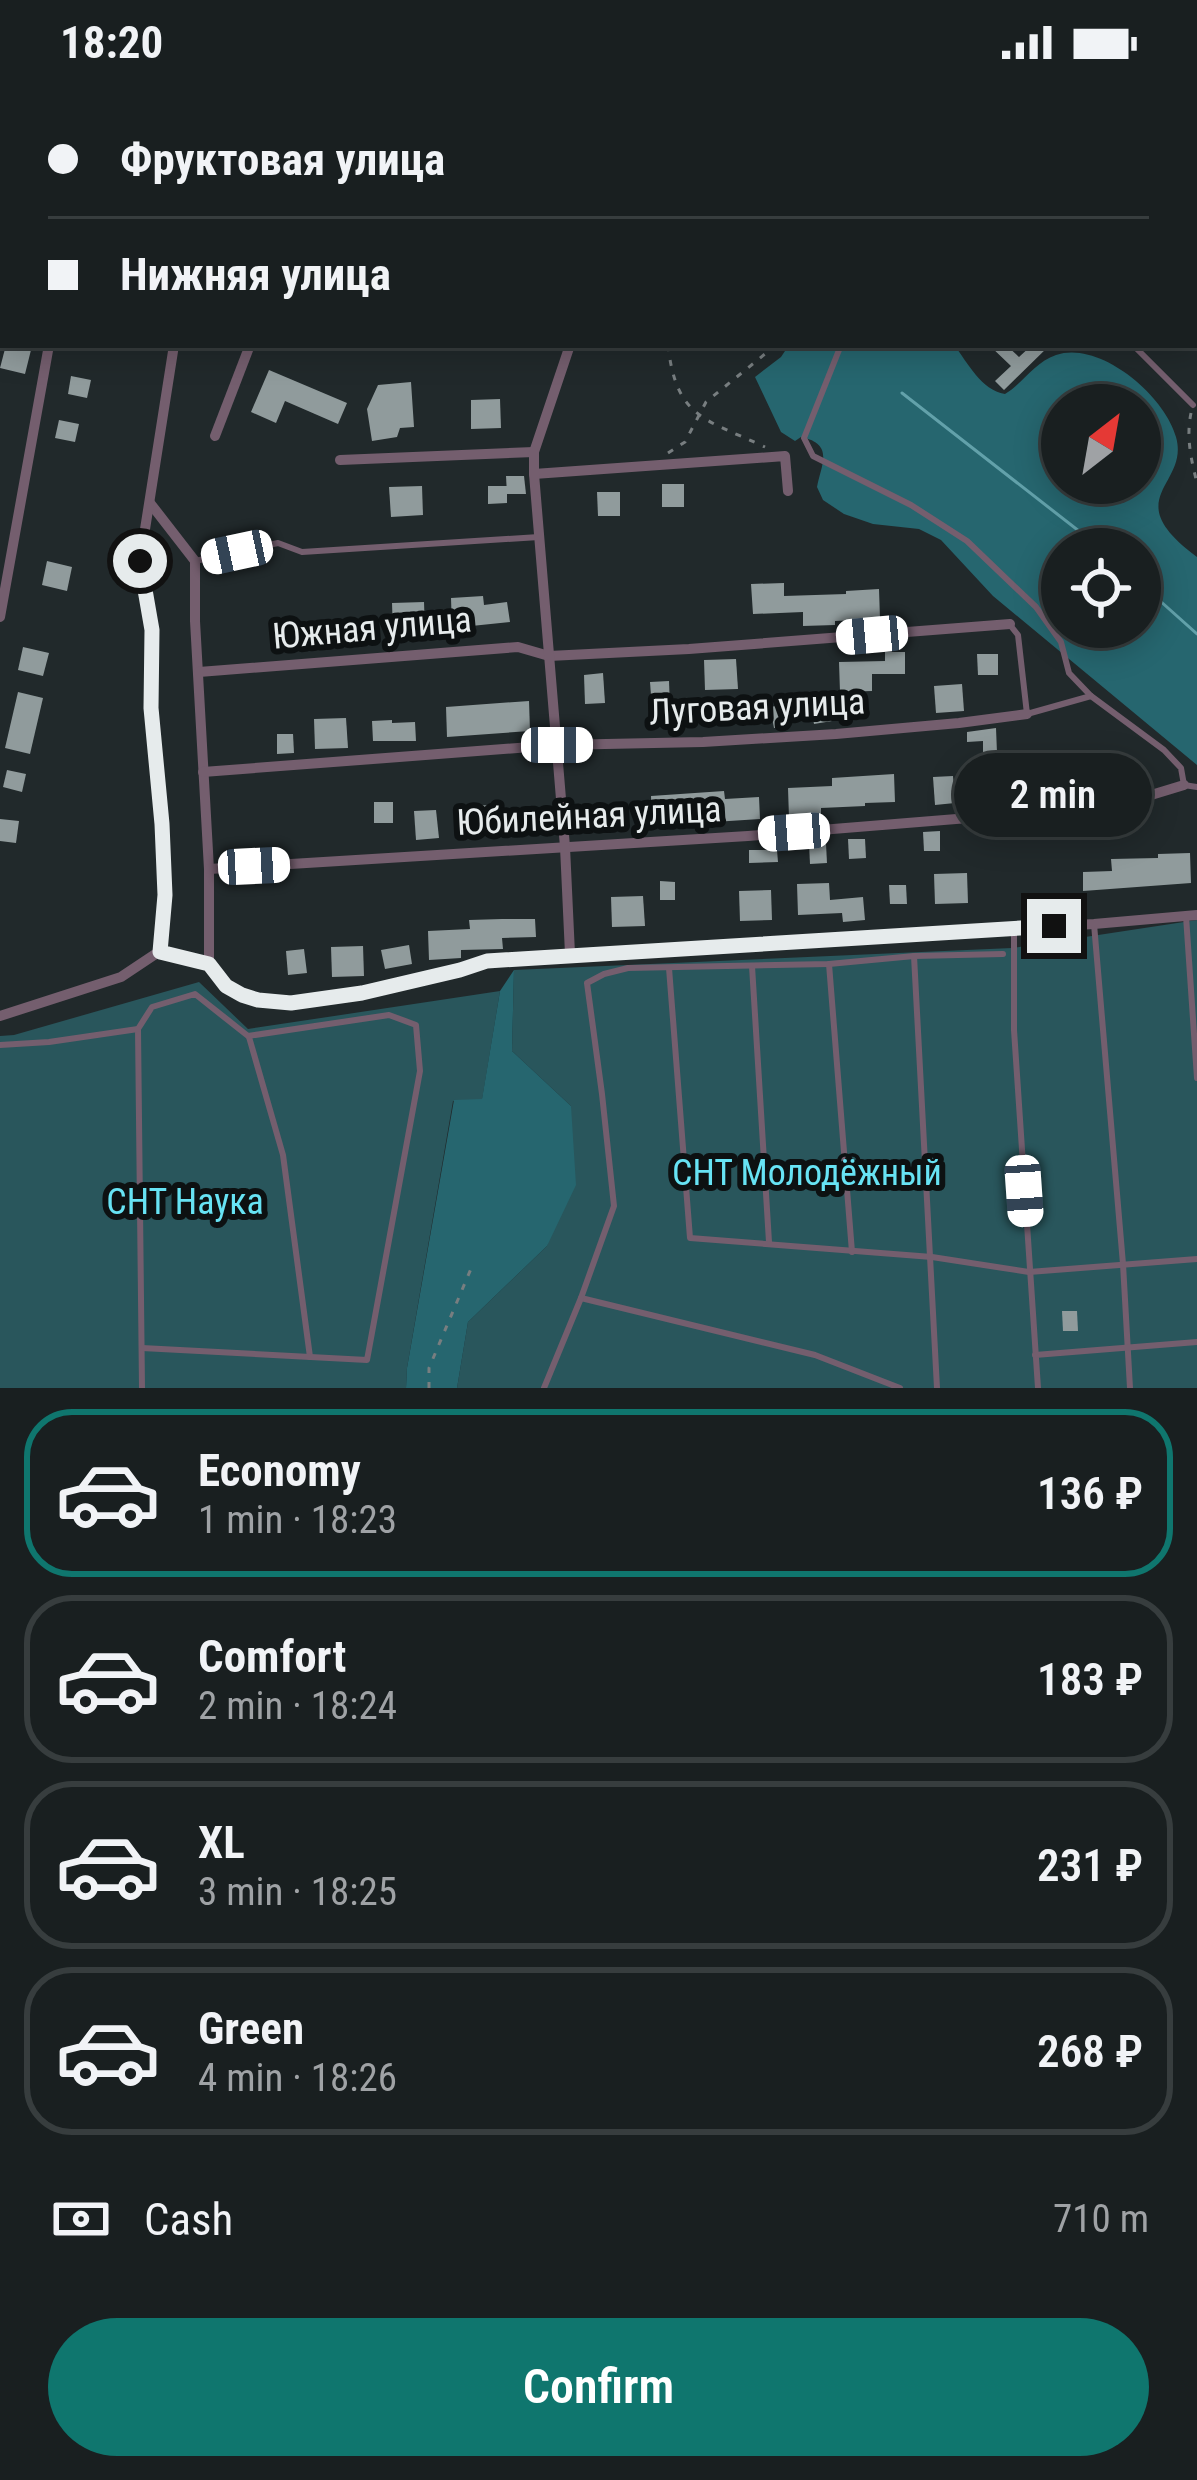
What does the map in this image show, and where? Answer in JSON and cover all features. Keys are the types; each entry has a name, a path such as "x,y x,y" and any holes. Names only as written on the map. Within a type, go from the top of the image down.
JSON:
{"street":[{"path":"0,617 48,348"},
{"path":"160,952 165,895 162,824 151,708 152,630 140,561 174,348"},
{"path":"215,436 249,348"},
{"path":"569,348 534,452 534,475 570,954"},
{"path":"340,460 534,452"},
{"path":"534,475 785,456 788,491"},
{"path":"150,503 195,561 209,964"},
{"name":"Южная улица","path":"199,672 518,647 549,656 1010,624"},
{"name":"Луговая улица","path":"202,772 557,745 836,734 1027,714"},
{"name":"Юбилейная улица","path":"209,868 748,836 1115,806 1191,786"},
{"path":"0,1016 121,977 160,952 209,964 232,991 258,1000 291,1003 362,993 487,961 1192,916"}],"lane":[{"path":"840,348 804,438 813,456 911,505 967,542 1036,607 1061,642 1069,673 1091,696 1164,750 1191,786"},
{"path":"1136,348 1193,405"},
{"path":"195,561 278,543 302,552 539,537"},
{"path":"1010,624 1018,635 1027,714 1091,696"},
{"path":"1192,916 1197,1078"},
{"path":"1094,924 1130,1388"},
{"path":"1014,927 1014,1030 1038,1388"},
{"path":"544,1388 614,1206 587,983 628,968 1003,954"},
{"path":"914,956 937,1388"},
{"path":"829,964 852,1252"},
{"path":"752,965 769,1242"},
{"path":"669,968 690,1238 932,1257 1029,1272 1197,1259"},
{"path":"142,1388 138,1029 152,1007 195,994 248,1036 283,1155 310,1357"},
{"path":"142,1348 368,1360 420,1071 416,1025 389,1015 248,1036"},
{"path":"0,1046 138,1029"},
{"path":"581,1298 815,1355 900,1388"},
{"path":"1035,1355 1197,1342"}],"path":[{"path":"668,348 672,378 699,418 785,456"},
{"path":"652,458 685,442 706,403 772,348"},
{"path":"1193,405 1188,427 1197,483"},
{"path":"429,1388 429,1368 473,1264"}],"green space":[{"name":"СНТ Молодёжный","path":"1197,920 1197,1388 457,1388 468,1322 547,1246 571,1106 512,1051 514,970 1012,948"},
{"name":"СНТ Наука","path":"199,982 248,1029 500,991 482,1100 453,1101 406,1388 0,1388 0,1036"}],"shaded area":[{"path":"787,348 956,348 982,381 1005,394 1056,355 1092,356 1128,375 1139,384 1041,384 1041,504 1158,504 1173,537 1197,557 1197,765 1056,648 1161,648 1161,528 1041,528 1041,636 993,596 941,540 919,529 873,524 823,500 817,487 822,450 812,440 801,437 795,441 781,432 755,377"},
{"path":"1161,408 1176,437 1174,468 1161,493"},
{"path":"514,970 512,1051 571,1106 576,1185 547,1246 468,1322 457,1388 406,1388 454,1100 482,1099 500,991"}],"building":[{"path":"5,348 31,350 25,374 0,368"},
{"path":"992,348 1009,348 1019,357 1029,348 1047,348 1004,390 995,381 1011,366"},
{"path":"269,370 347,403 338,424 285,401 276,423 251,412"},
{"path":"71,376 91,380 87,398 68,394"},
{"path":"411,382 414,427 400,428 397,437 372,441 367,409 378,385"},
{"path":"500,399 501,428 471,429 471,400"},
{"path":"59,420 79,424 75,442 55,438"},
{"path":"506,476 524,476 526,494 507,494"},
{"path":"662,484 684,484 684,507 662,507"},
{"path":"422,486 423,515 391,517 389,487"},
{"path":"488,486 507,486 507,503 488,504"},
{"path":"597,492 620,492 620,516 598,516"},
{"path":"47,561 72,567 67,591 42,585"},
{"path":"784,583 784,596 879,589 880,619 803,626 803,612 753,614 751,584"},
{"path":"483,596 484,605 507,602 510,622 452,628 451,598"},
{"path":"424,602 425,632 393,633 392,603"},
{"path":"292,621 293,627 320,626 320,645 304,646 304,639 278,643 276,623"},
{"path":"23,647 49,653 43,676 18,670"},
{"path":"885,652 905,652 905,674 872,674 872,691 840,692 839,662 885,661"},
{"path":"977,654 998,654 998,675 978,675"},
{"path":"736,659 738,689 705,690 704,660"},
{"path":"603,673 605,703 585,704 584,675"},
{"path":"669,681 670,708 652,709 650,682"},
{"path":"962,684 964,711 936,713 934,686"},
{"path":"18,692 43,698 30,754 5,748"},
{"path":"828,699 832,721 814,724 810,702"},
{"path":"529,701 530,731 447,737 446,707"},
{"path":"787,704 791,726 774,728 770,707"},
{"path":"346,718 348,748 315,749 314,719"},
{"path":"372,721 415,722 416,741 373,741"},
{"path":"996,728 997,753 983,753 983,741 967,742 967,732"},
{"path":"277,734 293,734 294,753 277,754"},
{"path":"7,770 26,774 22,792 3,787"},
{"path":"1040,771 1041,801 1009,802 1008,772"},
{"path":"894,774 895,802 821,808 821,817 789,818 788,788 832,786 832,778"},
{"path":"953,776 955,803 935,805 933,777"},
{"path":"724,791 725,799 759,797 760,819 652,826 651,796"},
{"path":"374,802 393,802 393,823 374,823"},
{"path":"495,805 497,835 464,836 463,806"},
{"path":"436,810 439,838 416,840 414,811"},
{"path":"0,819 19,821 16,843 0,841"},
{"path":"940,831 940,851 924,851 923,832"},
{"path":"848,839 865,839 866,858 849,859"},
{"path":"809,844 826,844 827,863 810,864"},
{"path":"749,850 777,850 778,862 749,863"},
{"path":"1190,853 1191,883 1083,891 1083,872 1112,871 1111,859"},
{"path":"967,873 968,903 935,904 934,874"},
{"path":"660,881 675,882 675,900 660,900"},
{"path":"829,883 830,900 863,897 865,920 843,922 842,913 798,915 797,884"},
{"path":"889,885 906,885 907,904 890,904"},
{"path":"771,890 772,920 740,921 739,891"},
{"path":"643,896 645,926 612,927 611,897"},
{"path":"535,919 536,937 502,938 503,949 461,950 461,958 429,960 428,931 470,929 469,920"},
{"path":"409,945 412,964 385,969 381,950"},
{"path":"363,946 364,976 332,977 331,947"},
{"path":"304,949 307,973 288,975 286,951"},
{"path":"1062,1311 1077,1311 1078,1331 1063,1331"}],"waterway":[{"path":"902,393 1075,528"},
{"path":"1161,602 1197,634"}],"route":[{"path":"140,561 152,630 151,708 162,824 165,895 160,952 209,964 226,986 242,995 291,1003 332,999 487,961 1054,926"}]}
